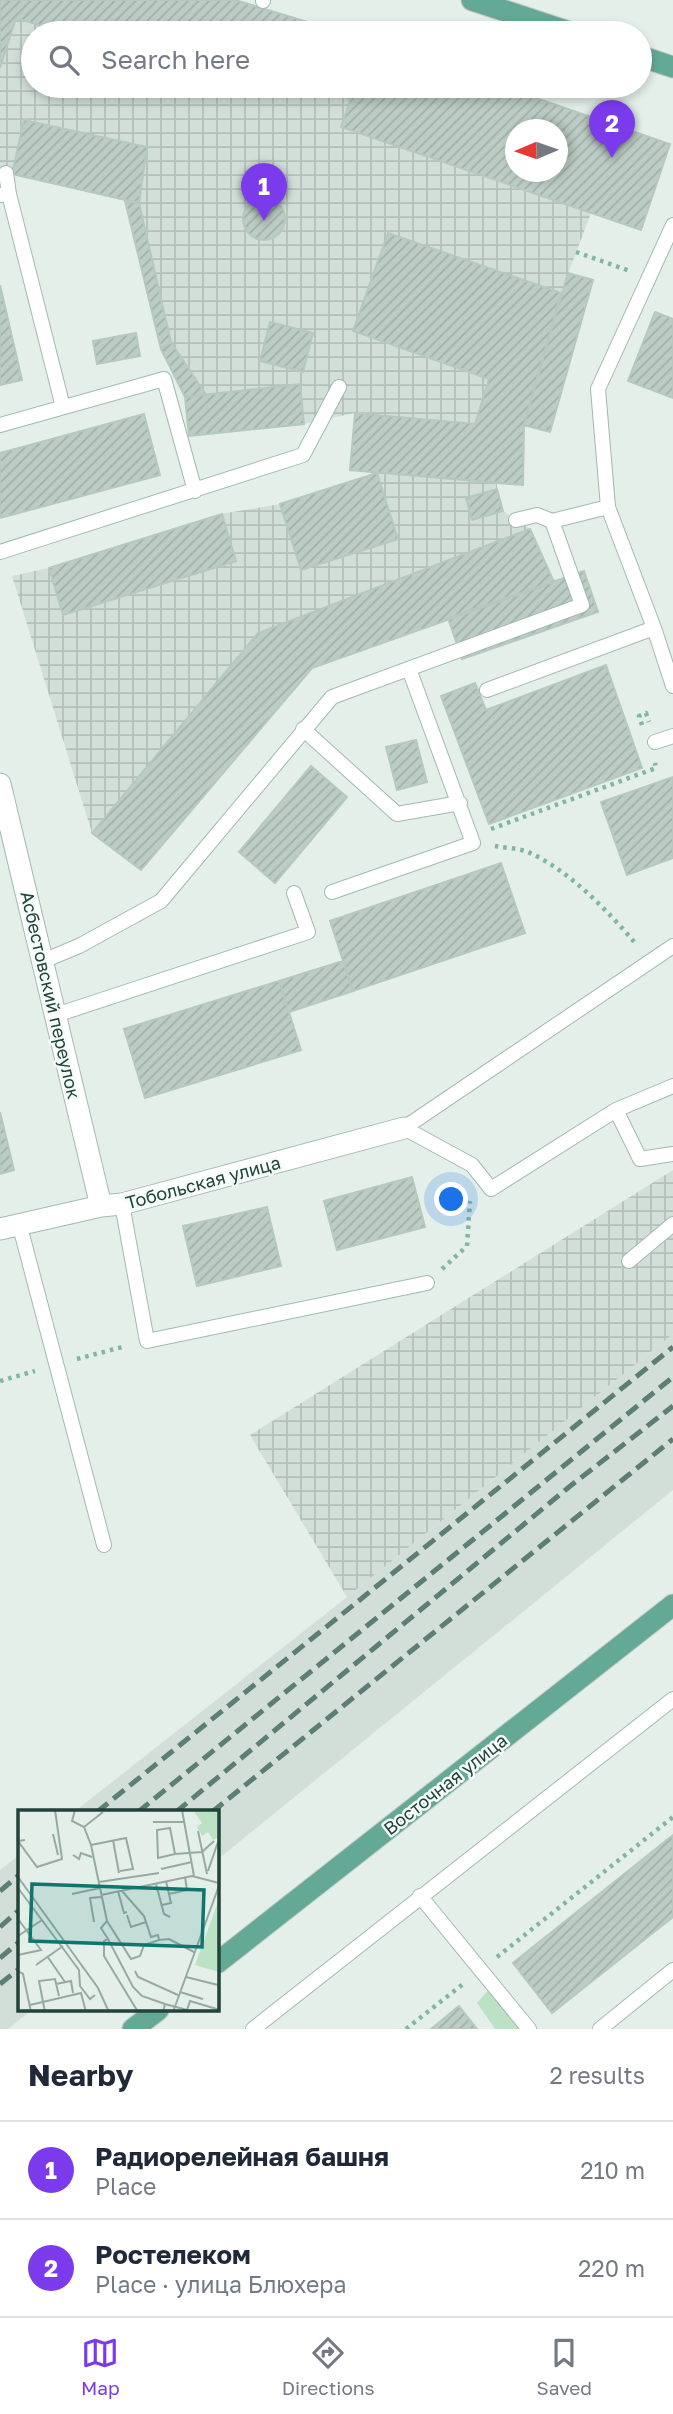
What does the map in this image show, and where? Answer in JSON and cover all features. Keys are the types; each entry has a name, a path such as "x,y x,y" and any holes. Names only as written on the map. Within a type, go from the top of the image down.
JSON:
{"main road":[{"path":"472,0 536,21"},
{"path":"652,60 673,67"},
{"name":"Восточная улица","path":"219,1961 673,1605"},
{"path":"133,2029 157,2011"}],"street":[{"name":"Асбестовский переулок","path":"0,785 56,1015 111,1205"},
{"name":"Тобольская улица","path":"9,1226 111,1205 404,1128"}],"lane":[{"path":"6,173 5,195 63,407"},
{"path":"673,225 598,389 608,507 673,686"},
{"path":"0,425 164,379 195,491"},
{"path":"0,552 303,455 339,387"},
{"path":"516,520 537,515 552,521 608,507"},
{"path":"43,961 79,946 161,901 332,697 582,605 552,521"},
{"path":"487,690 654,628"},
{"path":"332,892 472,839 409,669"},
{"path":"303,729 397,814 460,803"},
{"path":"655,742 673,736"},
{"path":"56,1015 308,932 294,893"},
{"path":"673,946 404,1128 472,1165 491,1189 616,1110 673,1086"},
{"path":"616,1110 640,1159 673,1154"},
{"path":"111,1205 147,1341 427,1283"},
{"path":"629,1261 673,1224"},
{"path":"9,1226 104,1545"},
{"path":"253,2029 673,1699"},
{"path":"420,1896 529,2029"},
{"path":"600,2029 673,1970"}],"path":[{"path":"576,251 617,267"},
{"path":"639,716 646,713"},
{"path":"472,839 656,768"},
{"path":"472,839 526,851 574,881 614,918 650,961"},
{"path":"427,1283 467,1246 472,1165"},
{"path":"406,2029 673,1817"}],"shaded area":[{"path":"0,0 235,0 304,21 21,21 21,98 536,98 670,144 641,230 591,213 568,274 524,425 523,485 497,484 503,511 530,529 258,633 92,833 12,576 49,568 221,514 280,504 375,473 350,470 355,413 304,424 189,436 185,397 161,349 125,201 12,174 0,174"},
{"path":"673,1170 673,1334 347,1597 250,1435"},
{"path":"673,1334 673,1490 219,1858 219,1810 77,1810 347,1597"},
{"path":"18,1856 18,2011 31,2011 8,2029 0,2029 0,1870"}],"green space":[{"path":"491,1987 521,2029 495,2029 477,2003"}],"building":[{"path":"0,0 235,0 304,21 26,21 16,18 0,68"},
{"path":"351,98 536,98 670,144 641,230 341,127"},
{"path":"24,120 147,147 139,203 12,174"},
{"path":"264,198 279,204 285,219 279,234 264,240 249,234 243,219 249,204"},
{"path":"125,201 139,203 171,342 161,349"},
{"path":"388,233 561,293 524,425 523,485 350,470 355,413 475,424 489,379 353,331"},
{"path":"568,273 593,280 550,432 524,425"},
{"path":"0,285 22,380 0,385"},
{"path":"655,312 673,319 673,398 628,381"},
{"path":"270,322 313,333 303,372 260,361"},
{"path":"136,333 140,356 97,364 93,341"},
{"path":"171,342 206,395 185,397 161,349"},
{"path":"300,384 304,424 189,436 185,397"},
{"path":"144,414 160,475 0,518 0,453"},
{"path":"377,473 398,539 301,570 280,504"},
{"path":"497,489 503,511 472,520 466,498"},
{"path":"222,514 236,561 63,615 49,568"},
{"path":"530,529 554,582 312,668 141,870 92,833 258,633"},
{"path":"584,571 598,612 462,659 448,618"},
{"path":"606,665 642,768 489,824 441,696 475,683 486,710"},
{"path":"416,740 427,782 397,790 386,747"},
{"path":"311,766 347,797 275,883 239,852"},
{"path":"673,777 673,858 627,875 601,802"},
{"path":"501,863 525,933 353,991 330,921"},
{"path":"343,961 353,991 289,1012 279,981"},
{"path":"279,981 301,1050 145,1098 124,1029"},
{"path":"0,1112 14,1170 0,1174"},
{"path":"412,1177 425,1227 337,1250 324,1201"},
{"path":"267,1207 281,1266 197,1286 183,1226"},
{"path":"673,1835 673,1917 552,2013 513,1963"},
{"path":"459,2006 477,2029 431,2029"}],"railway":[{"path":"99,1810 673,1347"},
{"path":"140,1810 673,1377"},
{"path":"178,1810 569,1487 673,1406"},
{"path":"214,1810 673,1439"},
{"path":"0,1891 18,1876"},
{"path":"0,1927 18,1911"},
{"path":"0,1958 18,1943"},
{"path":"0,1984 18,1970"}],"place":[{"name":"Ростелеком","path":"612,158"},
{"name":"Радиорелейная башня","path":"264,221"}]}
